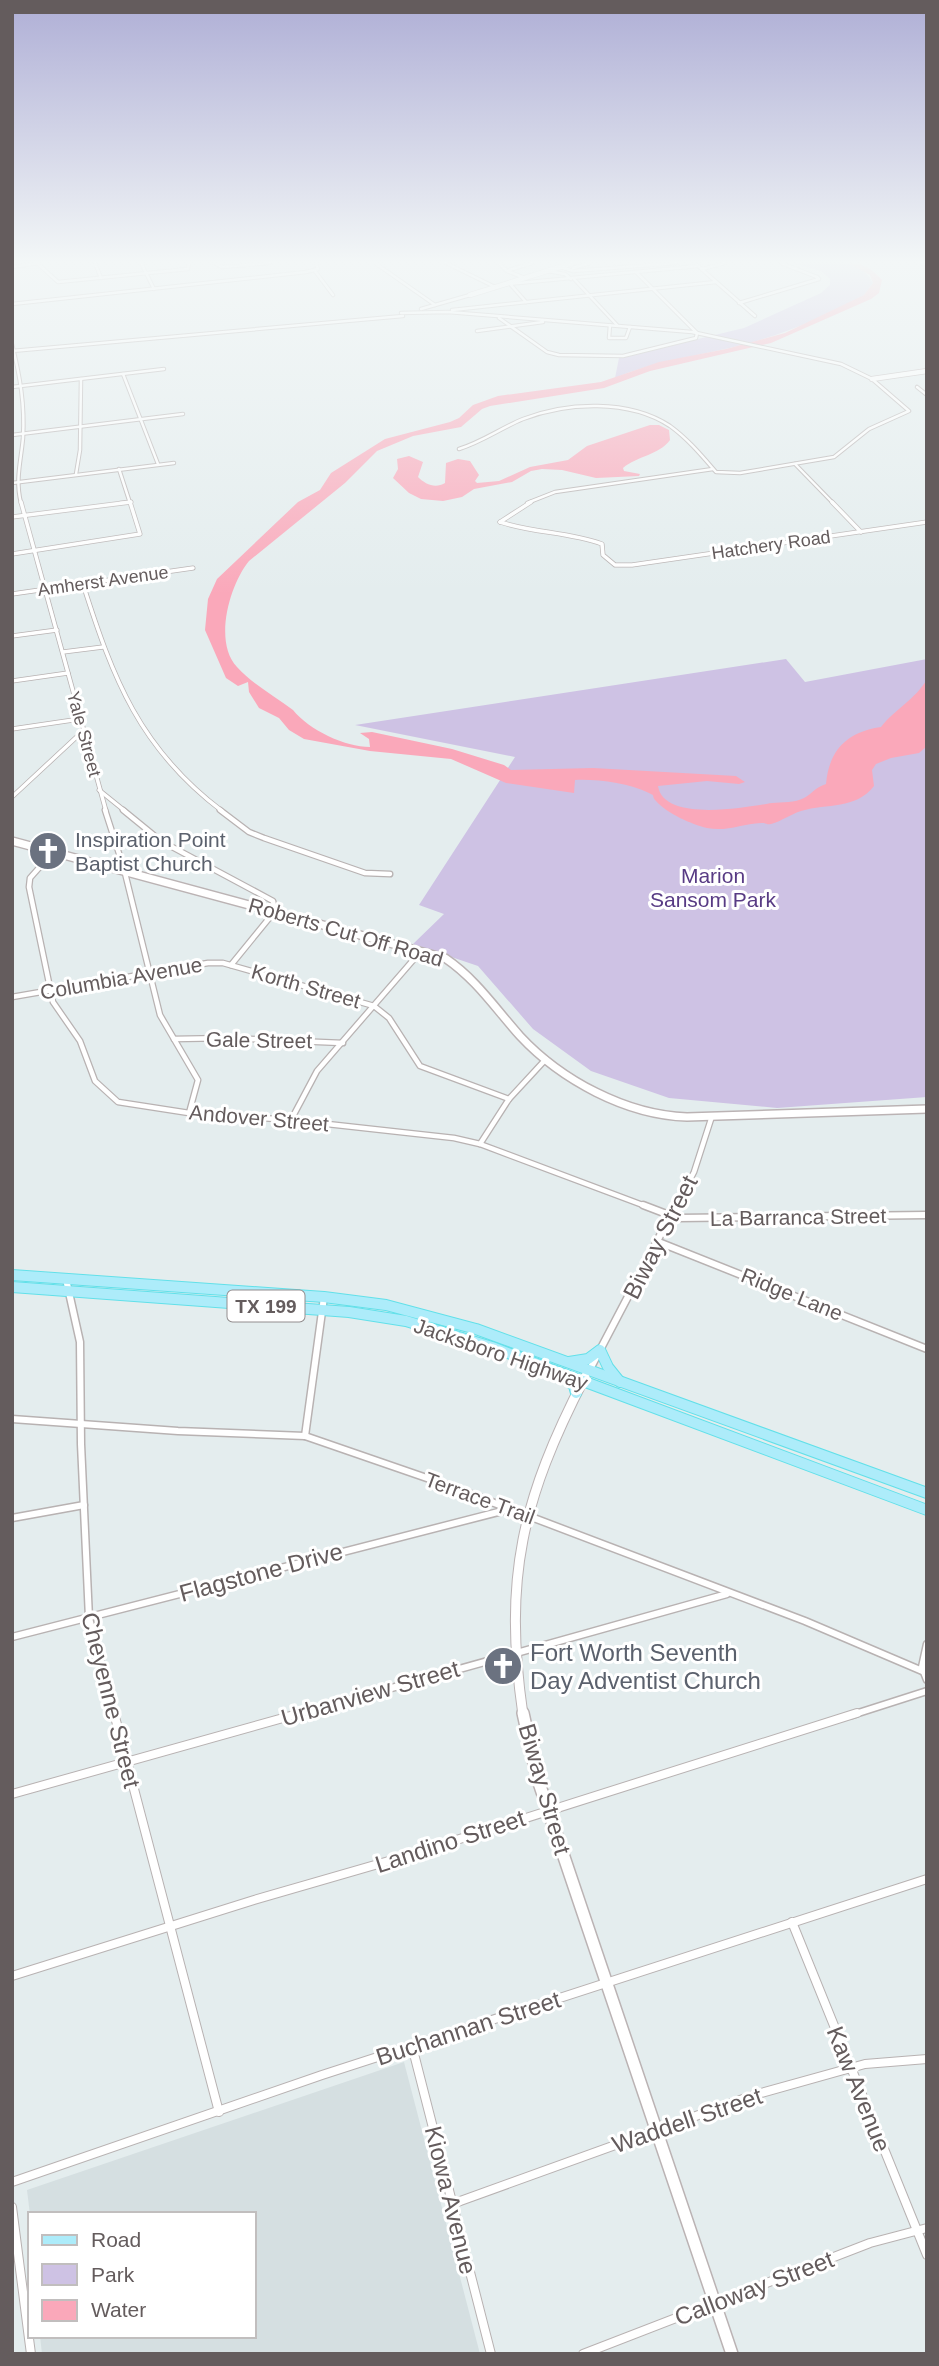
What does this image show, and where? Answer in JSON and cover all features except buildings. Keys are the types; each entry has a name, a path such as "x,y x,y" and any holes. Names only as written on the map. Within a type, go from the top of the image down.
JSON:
{"main road":[{"name":"Jacksboro Highway","path":"12,1275 324,1297 409,1310 476,1329 565,1362 586,1376 716,1431 927,1510"},
{"name":"Jacksboro Highway","path":"12,1287 176,1298 321,1315 406,1321 492,1347 559,1372 621,1383 927,1493"},
{"path":"176,1298 178,1287"},
{"path":"565,1362 588,1359 600,1350 608,1367 621,1383"},
{"path":"559,1372 574,1387 576,1393"},
{"path":"716,1431 721,1419"}],"street":[{"name":"Yale Street","path":"19,373 23,386 23,434 14,482 26,516 99,790 124,869 160,1015 198,1080 189,1113"},
{"path":"12,387 128,373"},
{"path":"459,449 536,415 577,408 618,409 651,417 668,425 713,469 722,474 838,456 869,429 909,411 872,379 861,373"},
{"path":"872,379 910,373"},
{"path":"123,374 158,464"},
{"path":"76,474 81,452 81,379"},
{"path":"917,387 927,395"},
{"path":"12,435 183,414"},
{"path":"14,482 174,463"},
{"path":"794,464 861,532"},
{"path":"12,554 140,534 119,469"},
{"name":"Hatchery Road","path":"713,469 555,492 528,503 500,522 528,531 592,540 602,544 603,555 615,565 655,563 927,522"},
{"path":"12,517 131,502"},
{"name":"Amherst Avenue","path":"12,594 193,568"},
{"path":"83,584 103,647 140,725 190,787 249,832 370,874 390,874"},
{"path":"12,636 57,630"},
{"path":"63,652 103,647"},
{"path":"12,681 68,673"},
{"path":"12,730 80,719"},
{"path":"12,797 83,731"},
{"path":"99,790 160,841 273,901 275,911"},
{"name":"Roberts Cut Off Road","path":"12,841 124,869 445,958 470,975 517,1033 546,1059 608,1097 635,1109 657,1115 712,1116 927,1110"},
{"name":"Andover Street","path":"54,851 30,878 29,887 50,991 59,1014 80,1041 95,1081 110,1097 129,1105 189,1113 419,1133 480,1144 671,1216"},
{"name":"Columbia Avenue","path":"12,997 208,963 232,965 275,911"},
{"path":"291,1120 308,1084 421,951"},
{"name":"Korth Street","path":"232,965 374,1006 389,1018 420,1066 509,1099"},
{"name":"Gale Street","path":"174,1039 228,1038 342,1043"},
{"path":"480,1144 509,1099 546,1059"},
{"name":"Biway Street","path":"712,1116 699,1160 576,1393 554,1441 526,1515 519,1546 514,1652 526,1733 548,1810 733,2354"},
{"name":"La Barranca Street","path":"671,1216 685,1219 753,1219 927,1215"},
{"name":"Ridge Lane","path":"656,1241 927,1349"},
{"name":"Cheyenne Street","path":"66,1279 80,1342 89,1618 219,2112"},
{"path":"305,1436 324,1297"},
{"name":"Terrace Trail","path":"12,1419 305,1436 510,1509 805,1621 925,1672"},
{"path":"12,1518 84,1505"},
{"name":"Flagstone Drive","path":"12,1637 510,1509"},
{"name":"Urbanview Street","path":"12,1794 728,1593"},
{"path":"927,1644 922,1660 927,1681"},
{"name":"Landino Street","path":"12,1976 927,1691"},
{"name":"Buchannan Street","path":"12,2182 412,2046 927,1879"},
{"name":"Kaw Avenue","path":"792,1922 927,2255"},
{"name":"Kiowa Avenue","path":"412,2046 491,2354"},
{"name":"Waddell Street","path":"452,2204 754,2095 851,2068 927,2059"},
{"path":"12,2207 28,2331"},
{"name":"Calloway Street","path":"583,2354 870,2243 927,2228"}],"shaded area":[{"path":"404,2062 480,2354 42,2354 40,2338 256,2338 256,2212 30,2212 27,2190"}],"green space":[{"name":"Marion Sansom Park","path":"786,659 805,682 927,659 927,1097 777,1108 669,1098 591,1071 533,1029 478,966 413,944 444,914 419,905 515,757 355,725"}],"water":[{"path":"626,373 643,373 604,388 490,406 482,409 461,427 413,436 377,451 345,483 249,561 242,571 231,598 225,629 230,656 237,667 308,724 350,744 370,747 369,739 360,733 372,732 452,749 504,765 511,770 593,768 736,776 745,782 739,784 707,781 658,786 664,798 675,805 708,810 793,802 804,798 826,784 831,761 849,738 881,727 927,679 927,746 919,753 876,764 872,770 874,786 867,794 850,802 801,811 771,824 707,828 673,814 661,806 653,795 622,784 575,780 574,793 506,783 451,759 370,751 304,739 289,730 279,718 259,708 249,692 248,682 238,686 226,678 205,630 208,599 217,579 298,502 320,490 331,473 385,439 450,422 459,418 473,405 498,396 601,382"},
{"path":"650,425 659,425 669,430 670,440 660,449 623,468 624,471 640,474 639,476 596,478 562,470 542,469 531,471 512,482 474,489 462,497 443,501 421,499 409,493 393,478 398,469 397,459 409,456 423,462 418,477 430,485 445,483 446,463 458,459 470,461 479,475 475,481 477,483 499,481 530,467 568,460 587,446"}],"place":[{"name":"Inspiration Point Baptist Church","path":"48,851"},
{"name":"Fort Worth Seventh Day Adventist Church","path":"503,1666"}]}
